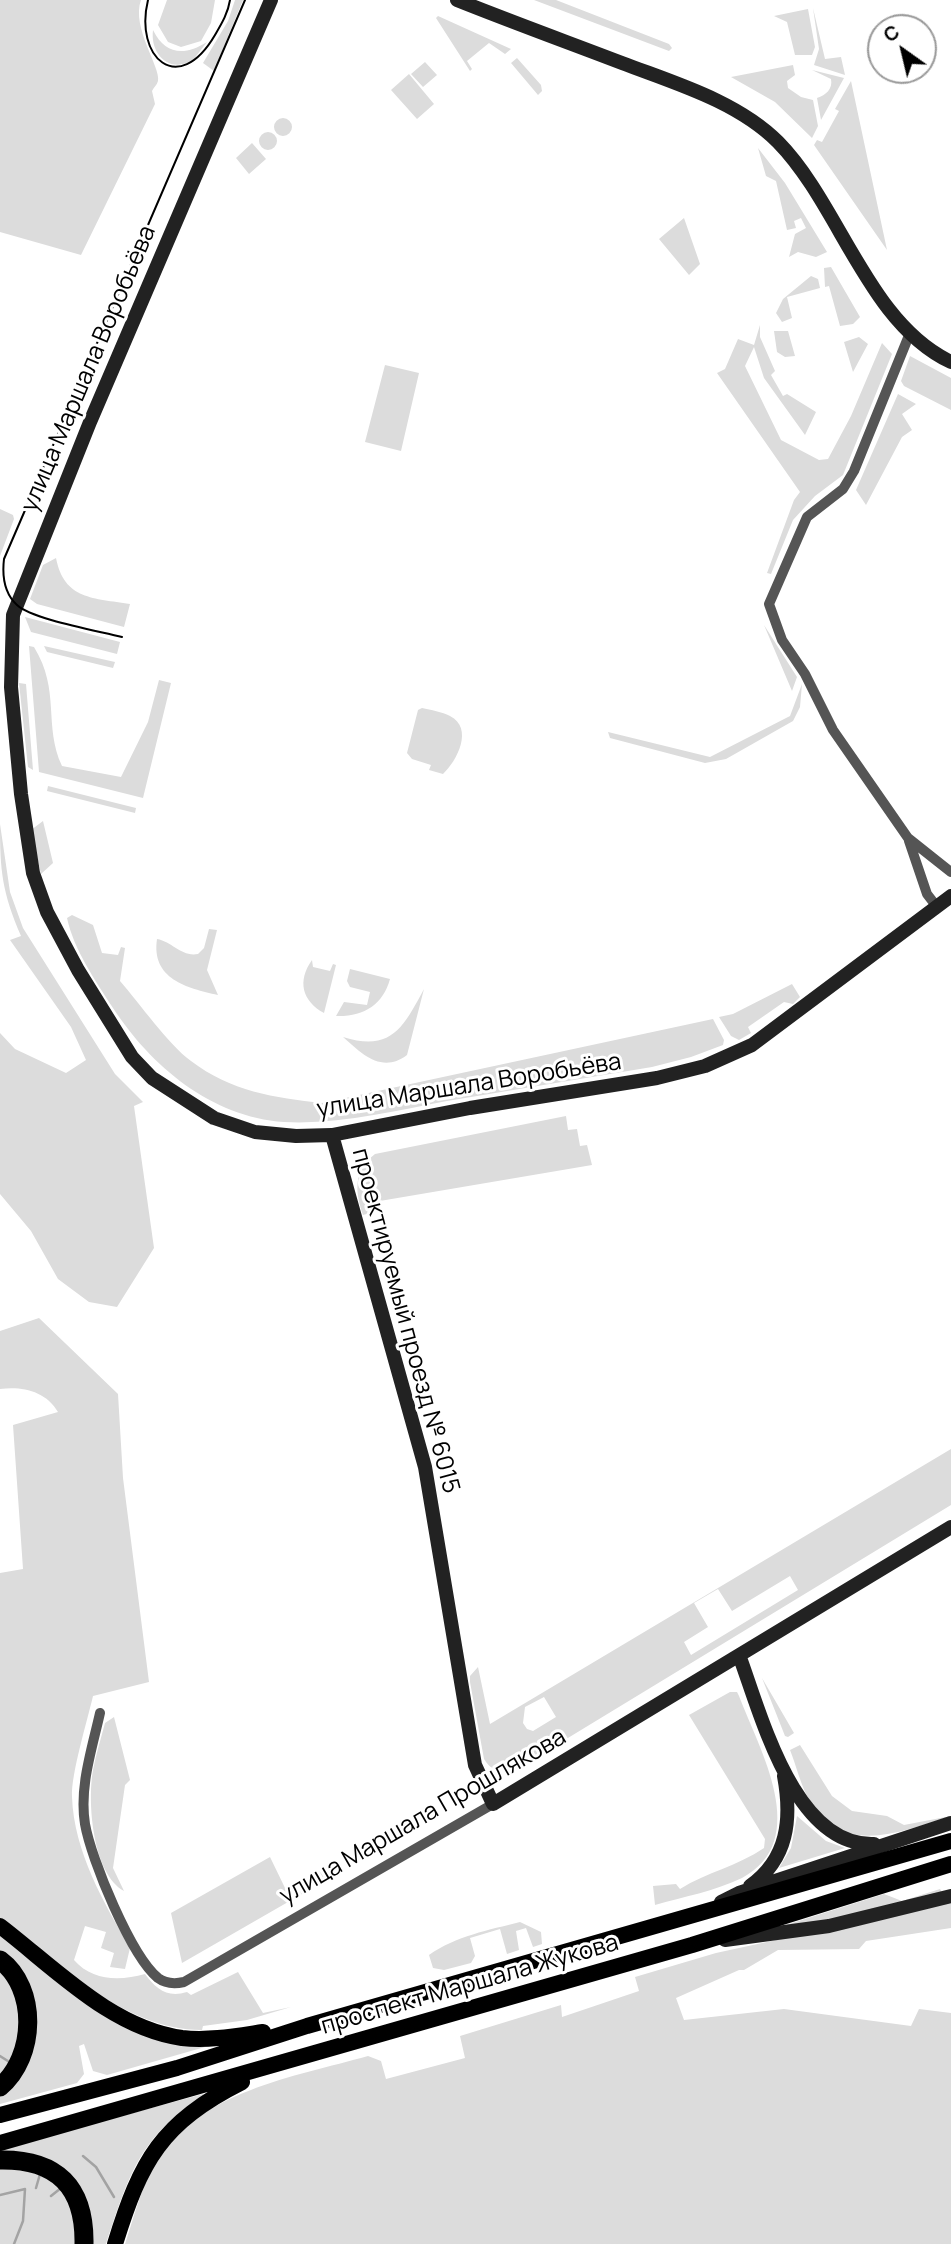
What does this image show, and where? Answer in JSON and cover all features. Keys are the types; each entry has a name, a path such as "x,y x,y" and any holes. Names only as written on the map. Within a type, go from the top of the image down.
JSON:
{"highway":[{"path":"0,1960 20,1980 28,2004 15,2071 0,2087"},
{"path":"0,2160 39,2164 52,2169 64,2179 79,2203 84,2220 84,2244"}],"main road":[{"name":"проспект Маршала Жукова","path":"0,2115 177,2068 307,2026 684,1920 951,1841"},
{"name":"проспект Маршала Жукова","path":"0,2143 692,1945 951,1864"},
{"path":"0,1926 111,2011 130,2022 162,2034 208,2039 307,2026"},
{"path":"115,2244 141,2171 167,2134 214,2098 283,2064"}],"street":[{"name":"улица Маршала Воробьёва","path":"271,0 15,603 10,661 20,794 36,883 47,912 78,970 127,1050 152,1078 214,1118 255,1132 332,1135 470,1108 657,1078 705,1066 764,1037 951,897"},
{"path":"457,0 681,85 724,106 761,129 796,164 876,289 910,333 951,362"},
{"path":"910,333 854,471 843,489 807,517 769,604 782,640 805,674 833,730 908,838 927,894 937,907"},
{"path":"908,838 951,872"},
{"name":"проектируемый проезд № 6015","path":"332,1135 425,1467 475,1765 493,1804"},
{"name":"улица Маршала Прошлякова","path":"100,1713 83,1789 85,1824 99,1876 145,1962 157,1978 169,1983 184,1982 493,1804 951,1527"},
{"path":"739,1655 782,1768 789,1809 780,1854 768,1870 739,1893"},
{"path":"782,1768 821,1825 857,1843 886,1843"},
{"path":"684,1920 739,1893 951,1823"},
{"path":"692,1945 829,1926 951,1896"}],"shaded area":[{"path":"0,0 141,0 140,22 158,75 158,82 152,91 155,104 81,255 0,232"},
{"path":"167,0 215,0 211,23 201,41 181,47 168,42 158,25"},
{"path":"235,0 243,0 214,71 203,63 228,21"},
{"path":"534,0 556,0 669,44 672,48 669,51"},
{"path":"813,8 825,59 841,57 845,75 814,65 819,49"},
{"path":"808,9 815,47 812,55 795,55 787,22 774,16"},
{"path":"438,16 511,49 505,54 489,43 467,61 472,69 470,71 436,18"},
{"path":"153,30 163,44 176,51 191,50 207,42 193,60 176,65 158,54"},
{"path":"517,58 541,85 542,91 538,95 511,63"},
{"path":"425,62 437,75 423,87 411,74"},
{"path":"793,65 795,75 787,81 788,88 801,97 813,100 818,126 812,138 775,102 731,77"},
{"path":"812,70 844,78 821,120 817,98 828,91 831,79"},
{"path":"409,74 434,104 417,119 391,90"},
{"path":"851,81 887,250 814,145 817,140 822,142 839,111 835,109"},
{"path":"283,118 289,121 292,127 289,133 283,136 277,133 274,127 277,121"},
{"path":"268,132 274,135 277,141 274,147 268,150 262,147 259,141 262,135"},
{"path":"252,143 266,159 249,174 236,158"},
{"path":"758,148 785,183 827,252 816,257 798,252 789,257 795,234 806,228 801,218 794,221 796,228 787,230 776,181 766,176"},
{"path":"684,218 700,264 689,275 659,239"},
{"path":"831,267 860,317 853,324 840,326 829,286 825,287 824,268"},
{"path":"811,276 818,279 820,288 787,297 792,318 782,322 776,313 783,299"},
{"path":"760,325 760,337 775,371 771,375 783,396 787,394 816,412 805,435 764,378 754,347 745,366 781,440 819,460 828,459 851,416 882,343 892,354 843,475 815,496 793,520 771,574 767,573 794,500 800,492 717,373 725,369 738,339 754,345"},
{"path":"774,331 788,331 795,356 785,357 777,352"},
{"path":"859,337 868,344 853,372 844,342"},
{"path":"910,356 951,378 951,410 904,386 901,381"},
{"path":"385,365 419,373 401,451 365,442"},
{"path":"898,394 916,404 902,414 912,430 902,437 866,505 856,490"},
{"path":"0,509 13,515 14,519 0,556"},
{"path":"56,558 60,572 73,589 93,598 130,604 124,627 37,604 30,599 43,565"},
{"path":"25,617 120,642 117,654 31,632"},
{"path":"764,625 797,677 792,691"},
{"path":"29,646 34,647 47,678 53,736 62,766 121,777 148,722 159,680 171,683 143,798 39,772"},
{"path":"44,646 115,662 113,668 47,652"},
{"path":"19,683 26,684 33,770 28,767"},
{"path":"802,684 800,707 793,721 726,759 705,763 610,738 608,732 710,757 790,716"},
{"path":"422,708 450,716 461,728 458,753 443,774 429,770 431,765 412,759 407,753 418,710"},
{"path":"48,786 136,808 135,813 47,791"},
{"path":"43,821 53,863 41,874 31,830"},
{"path":"0,824 10,892 23,928 115,1074 143,1102 134,1106 154,1248 117,1307 89,1302 58,1279 31,1231 0,1194 0,1033 15,1049 66,1073 86,1060 71,1027 10,940 21,936 3,881"},
{"path":"72,915 93,925 102,953 118,955 121,947 125,948 120,981 182,1054 221,1080 287,1099 322,1103 713,1019 724,1040 723,1045 691,1057 652,1067 366,1116 304,1122 257,1118 208,1099 185,1085 145,1050 113,1008 86,964 70,930 67,918"},
{"path":"209,929 217,930 207,970 218,995 183,985 174,979 165,972 157,953 157,939 187,953 198,954 204,948"},
{"path":"312,960 313,967 330,971 333,964 336,965 324,1013 311,1003 304,990 304,975"},
{"path":"350,969 390,979 382,996 370,1008 355,1014 336,1016 344,1002 367,1005 370,992 350,987 347,981"},
{"path":"792,984 800,997 793,1004 784,1002 748,1027 751,1033 739,1040 731,1036 719,1017 733,1014"},
{"path":"424,989 407,1055 389,1063 373,1060 343,1037 359,1041 384,1039 402,1025"},
{"path":"566,1116 568,1130 577,1129 580,1146 587,1145 592,1165 368,1203 370,1213 363,1215 357,1190 359,1174 375,1154"},
{"path":"39,1318 118,1394 123,1478 149,1682 93,1696 72,1787 74,1817 84,1857 130,1948 125,1969 110,1967 114,1953 101,1948 106,1932 85,1926 74,1960 89,1972 107,1978 145,1974 158,1988 174,1994 187,1992 191,1995 238,1972 263,2013 291,2007 247,2020 203,2026 202,2030 173,2027 146,2019 94,1991 0,1918 0,1573 23,1569 13,1425 58,1412 47,1399 33,1392 17,1388 0,1389 0,1331"},
{"path":"951,1449 951,1505 512,1772 496,1770 484,1759 470,1682 470,1676 478,1667 490,1724","holes":["790,1576 798,1590 691,1655 684,1642 708,1627 694,1603 718,1589 732,1611","544,1697 556,1717 533,1731 527,1729 523,1723 525,1707"]},
{"path":"762,1678 794,1733 788,1737 785,1736"},
{"path":"730,1692 737,1692 758,1741 775,1793 778,1818 774,1841 763,1861 742,1878 655,1905 653,1886 676,1884 680,1889 764,1848 765,1839 689,1715"},
{"path":"114,1717 130,1780 125,1785 113,1868 124,1891 105,1870 92,1818 93,1770 105,1723"},
{"path":"800,1745 832,1796 852,1811 887,1816 904,1825 951,1816 872,1836 853,1834 836,1828 820,1816 807,1796 790,1750"},
{"path":"797,1816 826,1841 845,1848 779,1868 791,1848"},
{"path":"270,1857 286,1890 319,1871 323,1875 334,1870 335,1875 182,1963 171,1913"},
{"path":"940,1889 942,1892 827,1920 786,1925 884,1894 902,1901"},
{"path":"951,1902 951,1928 866,1941 859,1949 778,1950 744,1970 676,1998 684,2020 784,2009 911,2026 919,2009 951,2013 951,2244 125,2244 150,2173 173,2139 196,2119 250,2090 368,2056 381,2061 386,2079 465,2058 460,2036 561,2005 562,2017 639,1991 635,1977 716,1953"},
{"path":"520,1922 541,1932 542,1944 533,1947 526,1928 516,1931 519,1950 507,1954 500,1929 470,1938 475,1956 471,1963 444,1970 433,1968 429,1955 439,1948 473,1934"},
{"path":"0,1932 85,1998 205,2047 107,2075 93,2071 84,2044 79,2046 84,2074 77,2083 0,2104 0,2095 31,2035 0,1953"},
{"path":"0,1968 22,2006 16,2053 0,2080"},
{"path":"203,2094 205,2097 165,2126 139,2159 106,2244 88,2244 79,2192 0,2155 0,2149"},
{"path":"0,2164 33,2166 67,2191 79,2244 0,2244"}],"waterway":[{"path":"0,2056 11,2063"},
{"path":"83,2156 96,2167 114,2197"},
{"path":"36,2188 40,2174"},
{"path":"51,2196 61,2188"},
{"path":"0,2195 25,2189 23,2221 14,2244"}],"tram line":[{"path":"148,0 145,20 147,38 153,53 162,62 174,67 187,64 201,54 222,22 230,0"},
{"path":"122,637 50,620 17,605 7,590 4,559 245,0"}]}
